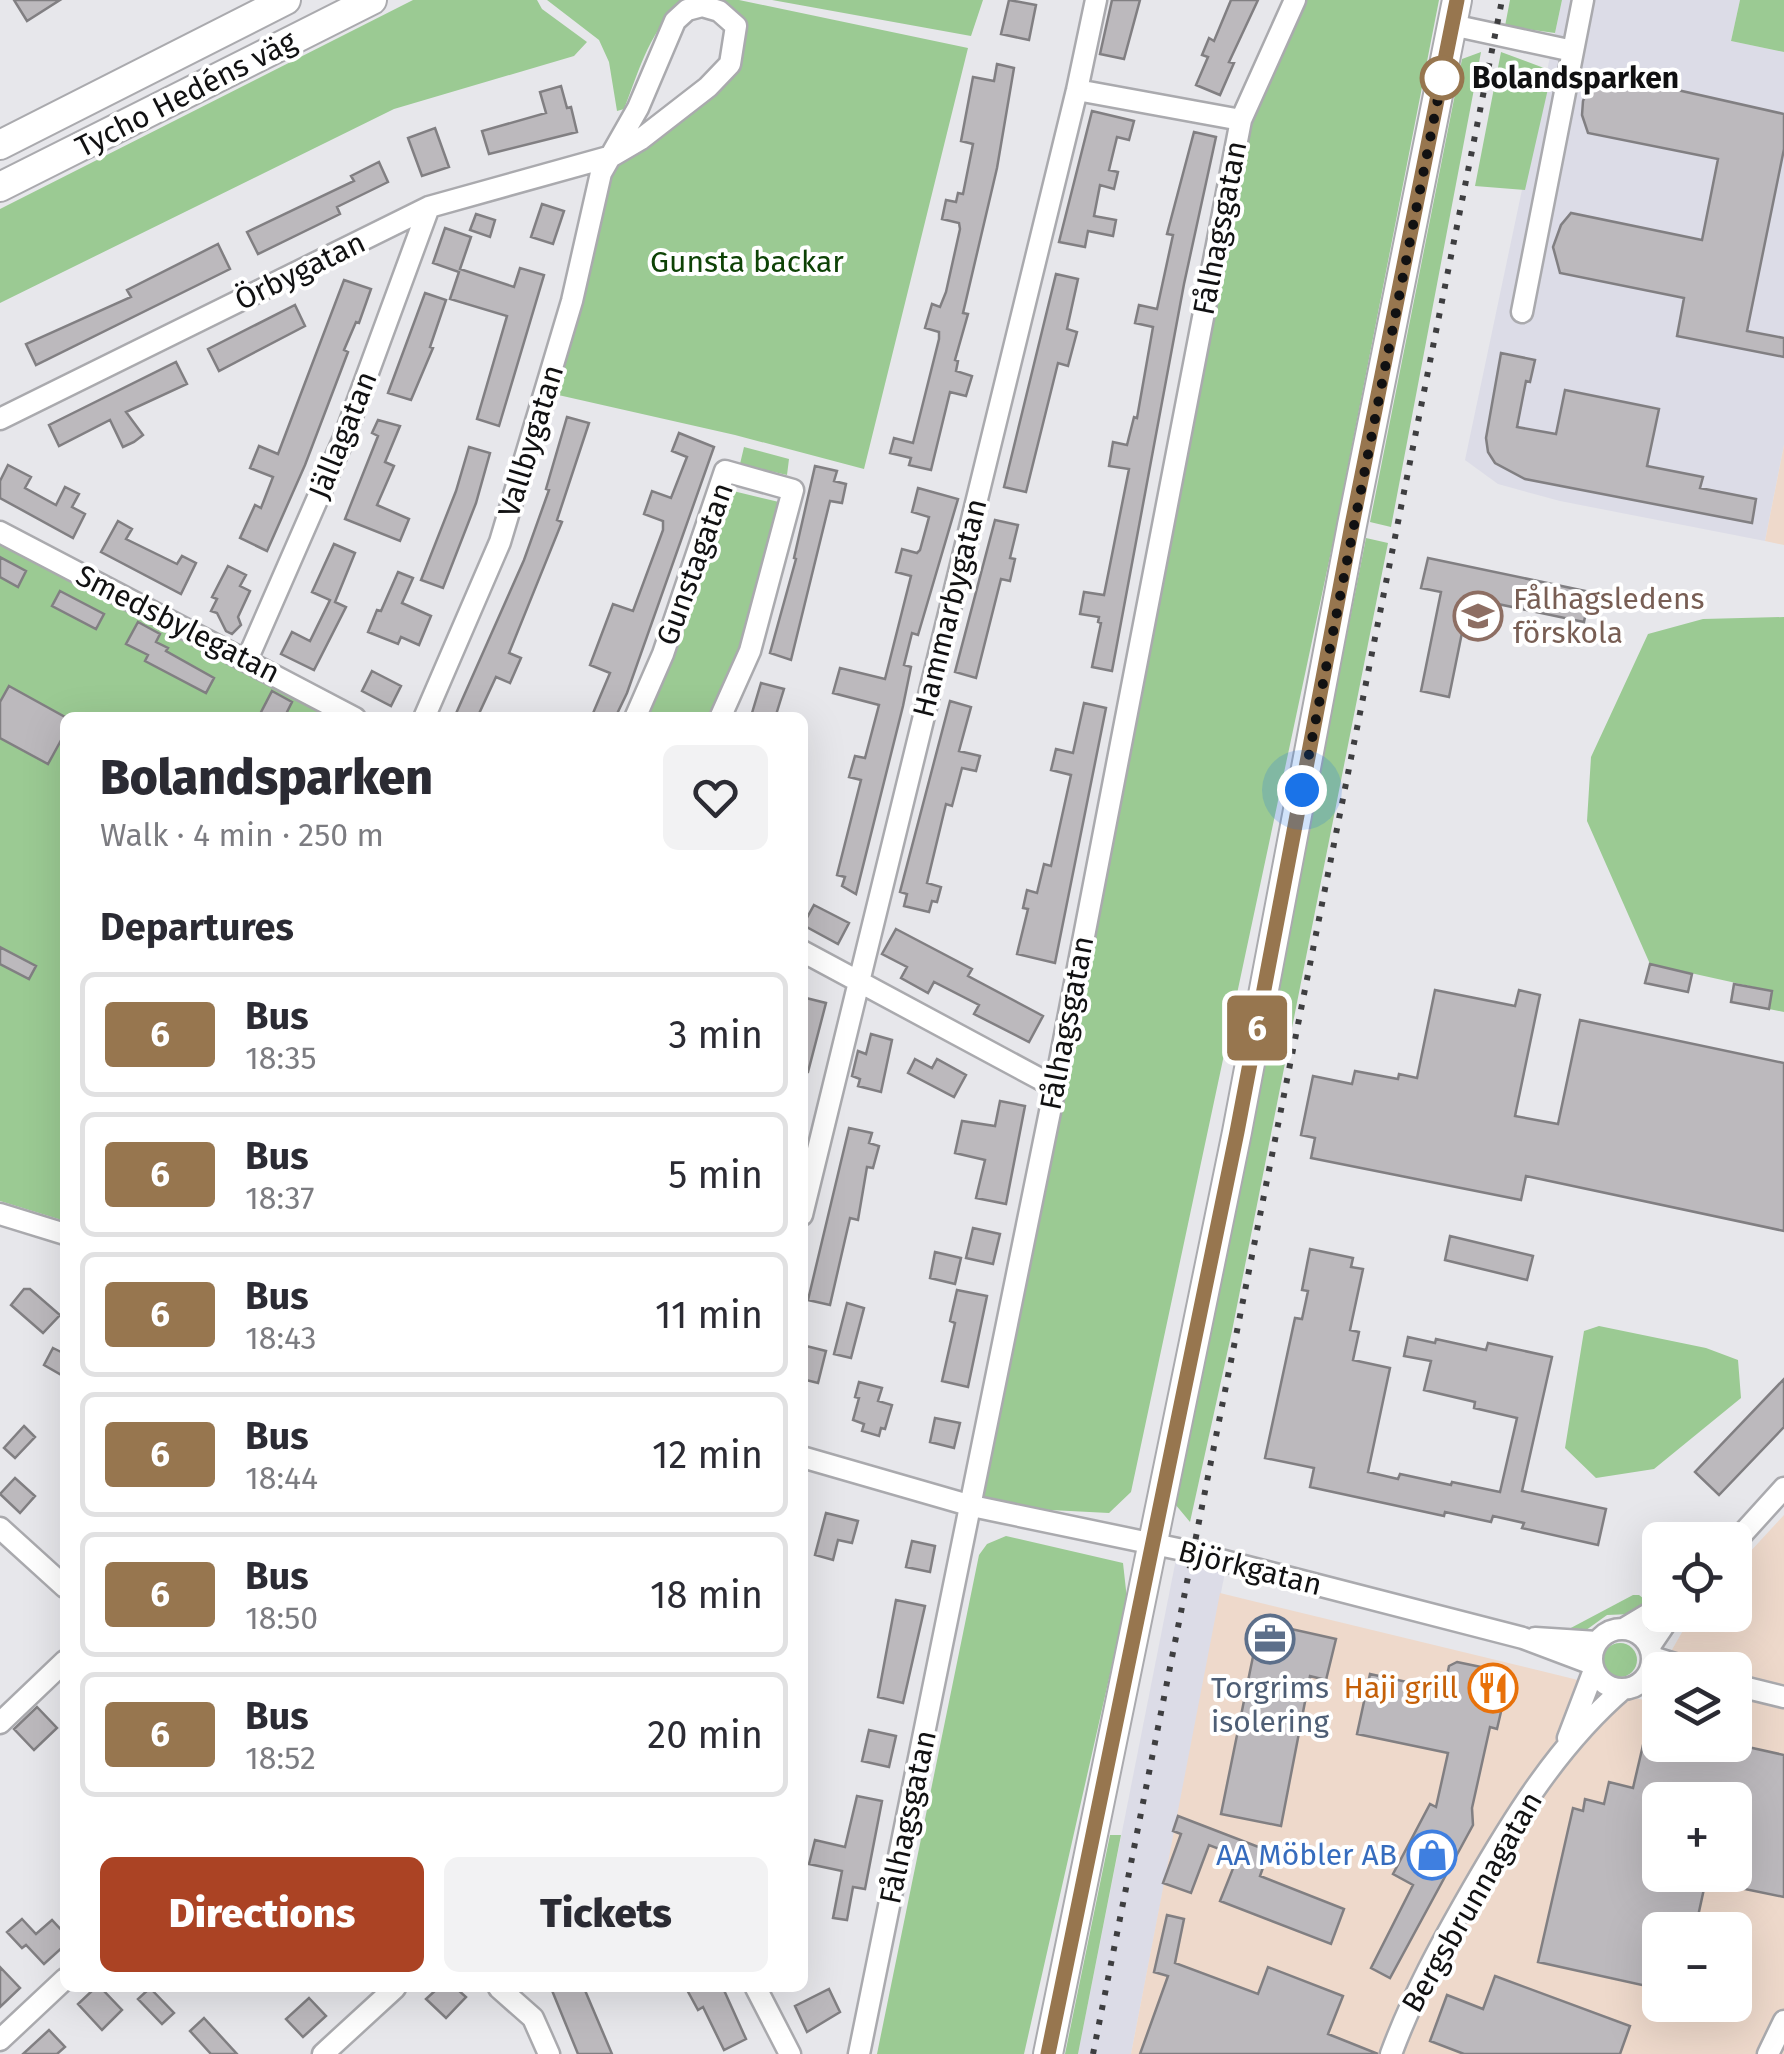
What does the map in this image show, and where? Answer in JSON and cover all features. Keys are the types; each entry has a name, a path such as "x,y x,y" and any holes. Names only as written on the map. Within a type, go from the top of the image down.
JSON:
{"main road":[{"name":"Tycho Hedéns väg","path":"0,144 286,0"},
{"name":"Tycho Hedéns väg","path":"0,187 372,0"},
{"path":"1048,2054 1237,1132 1352,525 1455,13"}],"street":[{"name":"Hammarbygatan","path":"810,1149 858,980 1096,0"},
{"name":"Fålhagsgatan","path":"859,2054 1055,1087 1241,120 1295,0"},
{"path":"1522,312 1583,0"},
{"name":"Vallbygatan","path":"427,712 500,542 572,301 601,173 638,108 674,21 687,10 702,6 730,18 736,26 730,64 708,87 641,139 612,156"},
{"path":"1455,13 1573,51"},
{"path":"1077,90 1241,120"},
{"name":"Örbygatan","path":"0,419 429,206 612,156"},
{"name":"Jällagatan","path":"248,660 344,438 429,206"},
{"name":"Gunstagatan","path":"638,712 662,654 725,471 792,490 750,651 723,712"},
{"name":"Smedsbylegatan","path":"0,532 344,712"},
{"path":"808,955 1055,1087"},
{"path":"0,1214 60,1232"},
{"name":"Björkgatan","path":"808,1459 972,1506 1151,1544 1523,1638 1593,1667"},
{"path":"1752,1523 1784,1488"},
{"path":"0,1528 60,1582"},
{"path":"0,1556 25,1551"},
{"path":"1642,1618 1625,1628 1609,1631 1597,1642 1593,1667 1610,1686 1642,1683"},
{"path":"1625,1628 1636,1632 1651,1651 1662,1632"},
{"name":"Björkgatan","path":"1523,1638 1597,1642"},
{"path":"0,1722 60,1666"},
{"name":"Bergsbrunnagatan","path":"1561,1754 1593,1667"},
{"name":"Bergsbrunnagatan","path":"1392,2054 1402,2024 1450,1929 1512,1821 1561,1754 1642,1683"},
{"path":"1752,1689 1784,1696"},
{"path":"0,2040 60,1984"},
{"path":"322,2054 391,1992"},
{"path":"503,1992 532,2018 549,2054"},
{"path":"758,1992 790,2054"},
{"path":"1768,2054 1784,2021"}],"shaded area":[{"path":"1562,0 1740,0 1731,41 1784,52 1784,445 1765,541 1560,501 1498,484 1465,460"},
{"path":"1784,445 1784,545 1765,541"},
{"path":"1784,1515 1784,2054 1131,2054 1220,1593 1574,1679 1642,1700 1642,1762 1752,1762 1752,1652 1670,1652 1682,1632 1752,1632 1752,1550"},
{"path":"1178,1549 1227,1562 1131,2054 1078,2054"}],"green space":[{"path":"413,0 537,0 542,9 587,42 574,56 394,109 0,303 0,209"},
{"path":"547,0 687,0 655,35 624,109 617,111 609,62 599,40"},
{"name":"Gunsta backar","path":"715,0 739,0 968,48 864,469 545,392 601,173 708,87 736,45"},
{"path":"772,0 983,0 971,36"},
{"path":"1295,0 1439,0 1335,533 1131,1492 1109,1513 972,1506 1241,120"},
{"path":"1510,0 1562,0 1555,33 1505,26"},
{"path":"1740,0 1784,0 1784,52 1731,41"},
{"path":"1481,52 1391,527 1370,522 1462,59"},
{"path":"1501,52 1552,71 1525,190 1475,186"},
{"path":"744,447 789,459 787,475 740,464"},
{"path":"729,490 779,502 741,648 713,712 651,712 673,659"},
{"path":"0,532 334,712 60,712 60,1219 0,1201"},
{"path":"1366,538 1388,543 1232,1331 1190,1522 1175,1504"},
{"path":"1784,617 1784,1012 1769,1009 1772,991 1650,964 1587,821 1591,757 1648,634 1703,619"},
{"path":"1599,1326 1706,1348 1738,1360 1741,1398 1654,1469 1596,1478 1565,1448 1584,1331"},
{"path":"1006,1536 1123,1563 1127,1599 1024,2054 877,2054 979,1555 987,1544"},
{"path":"1633,1595 1642,1597 1642,1606 1631,1614 1607,1615 1582,1633 1567,1630"},
{"path":"1620,1643 1632,1648 1637,1660 1632,1672 1620,1677 1608,1672 1603,1660 1608,1648"},
{"path":"1110,1835 1121,1835 1078,2054 1065,2054"}],"building":[{"path":"14,0 60,0 27,21"},
{"path":"1009,0 1036,5 1029,40 1001,34"},
{"path":"1112,0 1140,0 1124,59 1100,54"},
{"path":"1231,0 1258,0 1229,62 1234,63 1220,95 1196,85 1208,57 1202,55 1209,38 1214,41"},
{"path":"997,64 1014,68 997,168 963,313 968,314 955,360 956,371 972,376 966,396 950,392 931,470 909,465 911,458 890,453 894,438 913,443 939,339 939,332 925,328 932,304 940,307 946,292 960,229 959,223 942,219 946,200 956,202 958,193 963,194 973,144 961,141 973,77 994,81"},
{"path":"1602,73 1784,114 1784,149 1747,331 1784,338 1784,357 1677,336 1684,298 1560,273 1553,247 1561,225 1571,213 1702,240 1718,159 1588,133 1582,115 1583,101"},
{"path":"561,86 577,132 489,154 482,131 546,113 540,92"},
{"path":"1092,111 1134,121 1129,140 1117,137 1109,170 1118,172 1114,189 1100,185 1094,216 1116,220 1113,236 1088,231 1085,247 1059,242"},
{"path":"435,128 449,167 422,176 408,138"},
{"path":"1194,132 1216,137 1184,284 1112,671 1092,667 1101,623 1099,617 1080,614 1084,592 1104,595 1129,469 1109,466 1113,442 1127,445 1134,417 1137,418 1153,327 1135,323 1139,305 1157,309 1173,235 1167,234"},
{"path":"379,162 388,182 337,207 340,214 258,254 247,232 354,181 351,176"},
{"path":"542,204 564,211 553,244 531,237"},
{"path":"476,214 495,220 490,237 470,230"},
{"path":"445,228 471,237 460,269 514,287 520,268 544,275 499,426 477,419 507,316 450,299 459,272 433,263"},
{"path":"218,244 230,269 36,365 26,344 131,297 127,290"},
{"path":"1056,274 1078,279 1067,329 1077,332 1068,366 1058,363 1026,492 1004,487"},
{"path":"344,280 371,289 344,350 348,352 305,465 267,551 240,538 255,505 261,508 273,477 250,468 259,446 278,454"},
{"path":"425,293 446,300 430,347 433,348 411,400 388,393"},
{"path":"295,305 305,326 219,371 208,349"},
{"path":"1501,353 1535,360 1530,382 1526,381 1517,427 1556,434 1565,390 1659,409 1647,466 1703,477 1700,488 1756,499 1752,523 1525,479 1495,463 1486,438"},
{"path":"176,362 187,384 126,412 143,435 134,442 123,447 110,420 59,446 49,425"},
{"path":"567,417 589,423 557,520 562,522 509,653 521,658 510,683 496,677 480,712 457,712 524,560 549,490 546,489"},
{"path":"378,420 400,426 385,462 394,466 377,505 409,519 400,541 345,519 378,436 372,433"},
{"path":"679,433 714,447 627,693 618,712 594,712 610,673 590,665 613,604 633,611 663,530 663,521 644,514 652,491 671,498 687,457 672,451"},
{"path":"469,447 490,453 476,503 443,588 421,580"},
{"path":"8,465 31,477 25,488 56,505 65,487 79,494 72,507 85,514 73,538 0,498 0,481"},
{"path":"815,466 837,471 834,481 846,484 842,503 830,501 791,660 770,653 796,559"},
{"path":"918,488 958,499 918,635 912,633 904,665 911,667 903,706 856,894 842,886 845,877 837,875 861,780 849,777 855,756 865,758 879,705 833,693 840,668 885,679 911,576 896,572 902,549 917,553 920,550 929,517 912,512"},
{"path":"995,520 1018,525 1010,558 1015,559 1010,581 1001,579 976,678 955,672"},
{"path":"118,521 132,529 126,539 177,564 182,556 196,563 181,594 101,552"},
{"path":"334,544 355,553 335,602 346,607 314,670 281,654 292,632 310,641 330,600 312,592"},
{"path":"0,557 26,571 18,587 0,577"},
{"path":"1428,558 1590,592 1584,622 1469,598 1449,697 1421,691 1441,592 1421,588"},
{"path":"228,566 246,575 240,586 250,591 238,617 241,625 232,634 226,631 217,613 211,611 217,599 212,597"},
{"path":"398,572 413,578 402,603 431,616 419,645 401,637 398,644 368,632"},
{"path":"60,591 104,614 96,629 52,606"},
{"path":"138,622 160,634 156,642 168,648 166,651 214,678 206,693 145,661 148,655 126,644"},
{"path":"372,671 401,686 391,706 362,691"},
{"path":"761,683 784,689 777,712 752,712"},
{"path":"9,686 60,714 60,742 48,764 0,738 0,702"},
{"path":"272,691 292,702 287,712 261,712"},
{"path":"950,701 971,707 959,751 980,756 976,771 962,768 952,806 946,804 927,883 941,887 929,912 904,906 907,894 900,892"},
{"path":"1084,703 1106,708 1055,963 1017,954 1028,909 1023,908 1027,890 1037,893 1044,864 1051,866 1071,775 1051,770 1056,749 1073,753"},
{"path":"814,905 849,923 838,944 808,928 808,916"},
{"path":"896,929 972,969 968,976 1043,1016 1029,1042 974,1014 979,1005 934,982 928,993 901,978 907,967 882,954"},
{"path":"0,947 36,966 29,979 0,964"},
{"path":"1650,964 1692,974 1688,992 1645,983"},
{"path":"1734,984 1772,991 1769,1009 1731,1002"},
{"path":"1435,990 1515,1006 1519,990 1540,995 1515,1116 1558,1124 1580,1020 1784,1063 1784,1231 1526,1176 1521,1200 1311,1158 1315,1138 1301,1135 1313,1076 1352,1084 1355,1071 1398,1079 1399,1074 1417,1078"},
{"path":"808,998 826,1003 808,1072"},
{"path":"871,1034 892,1040 881,1092 858,1086 860,1079 852,1076 858,1051 866,1054"},
{"path":"915,1059 932,1068 937,1059 966,1075 954,1097 908,1073"},
{"path":"1000,1101 1025,1106 1006,1204 976,1198 985,1160 955,1153 962,1121 995,1126"},
{"path":"849,1128 872,1133 869,1143 879,1146 873,1168 867,1167 858,1220 850,1218 830,1305 808,1300"},
{"path":"973,1228 1000,1234 993,1264 966,1258"},
{"path":"1450,1236 1533,1256 1527,1280 1445,1260"},
{"path":"1310,1249 1353,1258 1351,1267 1363,1269 1350,1330 1359,1332 1353,1360 1390,1368 1368,1472 1500,1492 1517,1418 1474,1408 1475,1402 1424,1390 1431,1361 1404,1356 1408,1337 1486,1350 1488,1343 1552,1357 1522,1491 1606,1509 1598,1545 1522,1528 1524,1523 1493,1516 1491,1522 1445,1512 1444,1516 1310,1487 1314,1468 1265,1458 1295,1318 1302,1319 1308,1291 1302,1290"},
{"path":"935,1252 961,1258 955,1284 930,1278"},
{"path":"24,1289 30,1289 60,1315 43,1333 11,1305"},
{"path":"957,1290 987,1296 968,1387 942,1381 955,1323 950,1321"},
{"path":"847,1303 864,1308 851,1358 834,1354"},
{"path":"808,1346 826,1351 818,1383 808,1380"},
{"path":"53,1348 60,1352 60,1374 44,1365"},
{"path":"1784,1379 1784,1427 1719,1495 1695,1472"},
{"path":"859,1382 882,1388 878,1401 892,1405 879,1436 862,1431 864,1424 853,1420"},
{"path":"935,1418 960,1423 954,1448 930,1442"},
{"path":"24,1426 35,1437 15,1458 4,1448"},
{"path":"15,1478 35,1496 20,1513 0,1494"},
{"path":"826,1513 858,1521 852,1543 838,1540 833,1560 815,1555"},
{"path":"912,1541 935,1546 930,1572 906,1567"},
{"path":"896,1600 925,1606 903,1703 878,1697"},
{"path":"1260,1622 1336,1639 1326,1680 1310,1676 1281,1826 1221,1814"},
{"path":"1457,1662 1510,1673 1497,1729 1490,1727 1472,1808 1473,1825 1390,1978 1371,1968 1413,1885 1393,1874 1430,1804 1436,1807 1448,1753 1357,1734 1370,1674 1444,1690 1449,1666"},
{"path":"37,1707 57,1728 34,1750 14,1729"},
{"path":"869,1730 896,1736 889,1767 862,1761"},
{"path":"1752,1748 1784,1755 1784,1897 1752,1890 1752,1782 1642,1782 1642,1892 1703,1892 1699,1912 1642,1912 1642,1985 1538,1962 1573,1808 1583,1811 1585,1799 1604,1804 1609,1782 1633,1788 1642,1749 1642,1762 1752,1762"},
{"path":"857,1796 882,1801 865,1889 853,1887 847,1920 833,1918 842,1871 809,1864 815,1840 845,1847"},
{"path":"1178,1816 1269,1851 1260,1876 1344,1909 1331,1944 1220,1901 1238,1856 1209,1845 1191,1893 1163,1883 1181,1834 1173,1831"},
{"path":"1167,1915 1184,1919 1175,1963 1258,1994 1268,1967 1343,1996 1328,2034 1378,2054 1140,2054 1168,1976 1154,1972"},
{"path":"22,1919 36,1934 52,1920 60,1929 60,1950 44,1964 7,1932"},
{"path":"0,1967 20,1988 0,2007"},
{"path":"1495,1976 1630,2026 1620,2054 1464,2054 1430,2041 1447,1995 1483,2009"},
{"path":"829,1989 840,2012 807,2032 795,2006"},
{"path":"91,1992 105,1992 122,2010 102,2030 78,2004"},
{"path":"146,1992 154,1992 174,2013 162,2024 138,1999"},
{"path":"434,1992 460,1992 466,1997 446,2018 426,1999"},
{"path":"553,1992 586,1992 612,2054 578,2054"},
{"path":"688,1992 725,1992 746,2039 724,2050 703,2007 698,2010"},
{"path":"309,1998 326,2016 303,2037 286,2019"},
{"path":"204,2018 237,2054 211,2054 190,2031"},
{"path":"49,2030 65,2047 57,2054 23,2054"}],"railway":[{"path":"1093,2054 1502,0"}],"bus line":[{"name":"6","path":"1048,2054 1237,1132 1457,0"}],"place":[{"name":"Bolandsparken","path":"1442,78"},
{"name":"Fålhagsledens förskola","path":"1478,616"},
{"name":"Torgrims isolering","path":"1270,1639"},
{"name":"Haji grill","path":"1493,1688"},
{"name":"AA Möbler AB","path":"1432,1855"}],"route":[{"path":"1302,790 1442,78"}]}
